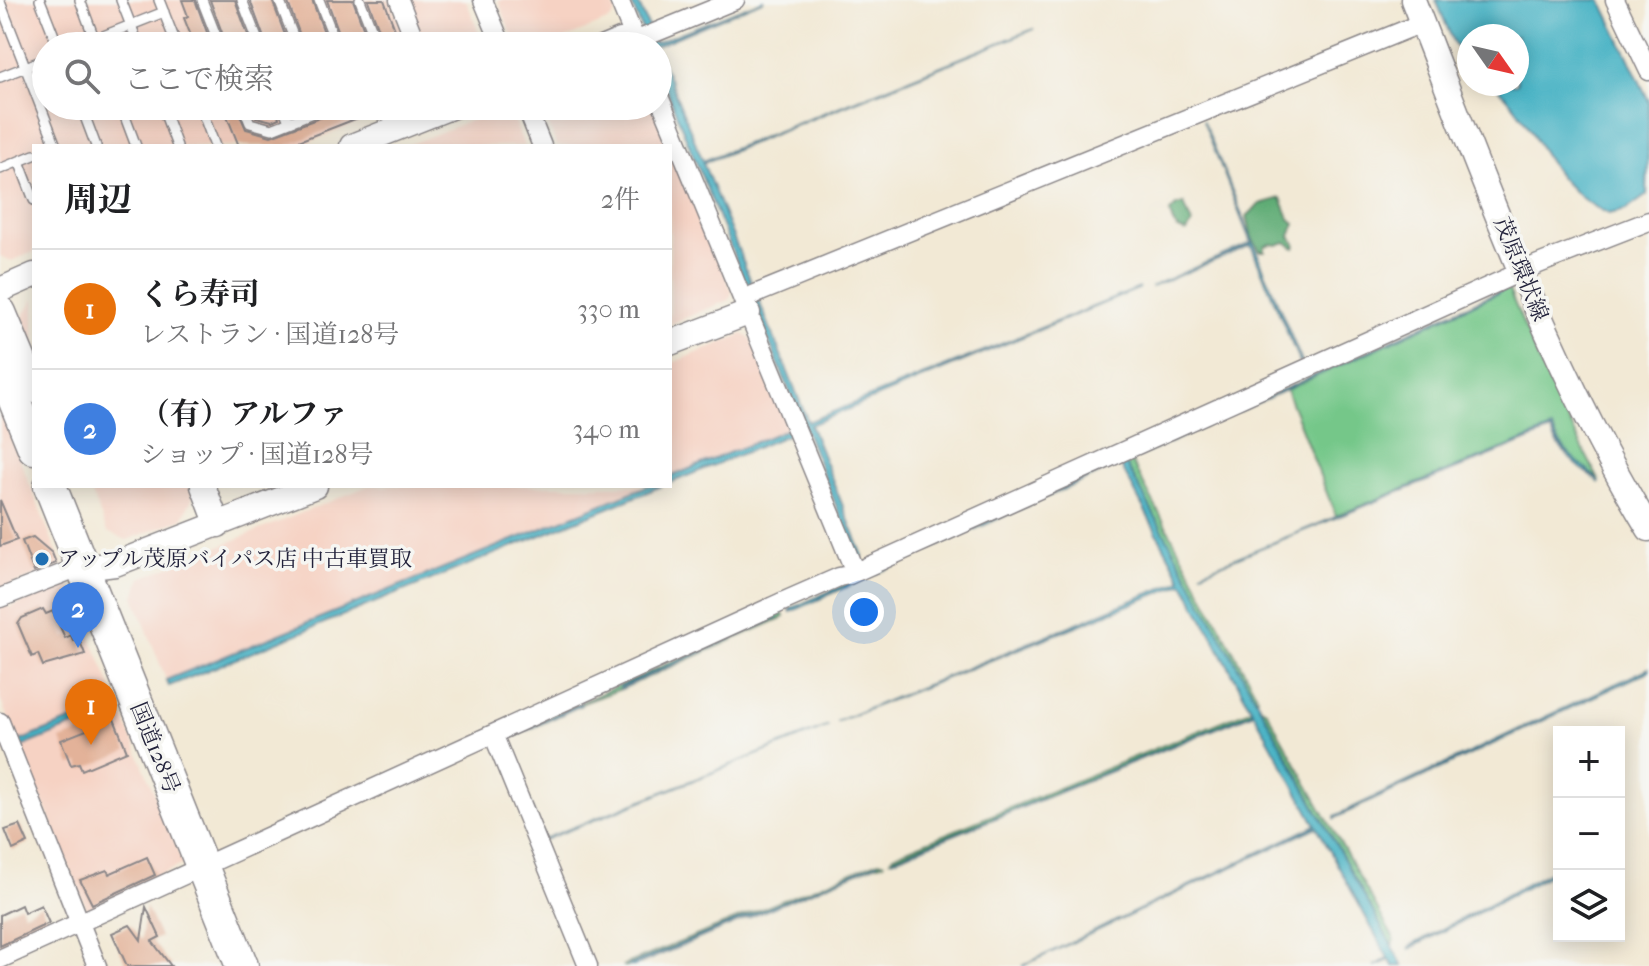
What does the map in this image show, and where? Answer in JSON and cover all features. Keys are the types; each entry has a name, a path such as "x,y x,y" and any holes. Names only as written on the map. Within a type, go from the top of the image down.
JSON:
{"highway":[{"path":"0,313 32,389"},
{"path":"0,364 32,443"},
{"name":"国道128号","path":"51,488 94,567"},
{"name":"国道128号","path":"73,488 94,567 211,863 262,966"},
{"name":"国道128号","path":"211,863 242,966"}],"main road":[{"name":"茂原環状線","path":"1413,0 1522,272 1572,387 1649,529"},
{"path":"357,144 415,120"},
{"path":"0,290 32,276"},
{"path":"672,342 745,306"},
{"path":"204,488 218,525"},
{"path":"94,567 115,564 310,488"}],"street":[{"path":"399,0 412,32"},
{"path":"483,0 496,32"},
{"path":"619,0 632,32"},
{"path":"657,32 735,0"},
{"path":"1615,0 1649,71"},
{"path":"745,306 1422,23"},
{"path":"532,120 541,144"},
{"path":"669,120 855,572"},
{"path":"0,959 782,602 1522,272 1649,221"},
{"path":"0,598 69,571 94,567"},
{"path":"2,734 97,966"},
{"path":"493,734 588,966"}],"lane":[{"path":"40,0 53,32"},
{"path":"80,0 92,32"},
{"path":"121,0 134,32"},
{"path":"159,0 172,32"},
{"path":"202,0 215,32"},
{"path":"242,0 255,32"},
{"path":"279,0 292,32"},
{"path":"319,0 332,32"},
{"path":"360,0 373,32"},
{"path":"0,2 32,85"},
{"path":"117,32 164,12"},
{"path":"0,77 32,64"},
{"path":"46,120 55,144"},
{"path":"86,120 95,144"},
{"path":"126,120 135,144"},
{"path":"167,120 176,144"},
{"path":"205,120 214,144"},
{"path":"249,120 272,129 294,120"},
{"path":"0,169 32,156"},
{"path":"19,161 32,195"}],"shaded area":[{"path":"0,0 390,0 403,32 32,32 32,120 364,120 304,144 32,144 32,253 11,261 0,256"},
{"path":"406,0 466,0 479,32 419,32"},
{"path":"498,0 611,0 616,12 612,19 581,32 511,32"},
{"path":"472,120 514,120 523,144 411,144"},
{"path":"547,120 661,120 671,144 556,144"},
{"path":"672,147 732,292 729,300 672,323"},
{"path":"32,302 32,343 22,319"},
{"path":"743,334 751,339 790,428 672,476 672,363"},
{"path":"0,410 62,565 0,590"},
{"path":"90,488 190,488 193,497 182,519 127,540 107,532"},
{"path":"363,488 642,488 166,680 134,596 141,578"},
{"path":"69,583 183,864 87,909 0,699 0,606 6,603 9,608"}],"green space":[{"path":"1281,198 1289,218 1295,223 1290,236 1296,245 1294,248 1286,242 1271,244 1265,246 1265,251 1260,251 1252,238 1247,216 1260,204"},
{"path":"1184,204 1192,224 1187,232 1175,226 1170,212"},
{"path":"1508,288 1545,375 1598,478 1570,457 1552,429 1336,516 1286,390"},
{"path":"1129,457 1257,698 1254,699 1124,460"},
{"path":"777,614 784,617 502,740 502,738"},
{"path":"1260,706 1266,710 1394,939 1392,946"},
{"path":"1252,709 1253,712 891,859 894,855"},
{"path":"879,861 885,863 622,966"}],"water":[{"path":"630,0 637,0 650,32 643,32"},
{"path":"764,0 672,39 672,36"},
{"path":"1436,0 1601,0 1649,101 1647,195 1626,210 1609,214 1587,202 1556,171 1505,96 1529,96 1529,24 1457,24 1457,48"},
{"path":"1034,29 703,163 808,422 1140,288 810,425 863,556 858,559 672,103 672,86 703,161"},
{"path":"1203,120 1301,366 1251,245 1151,287 1251,243"},
{"path":"1504,290 1138,457 1138,456"},
{"path":"790,428 792,433 672,482 672,476"},
{"path":"1552,429 1568,453 1600,483 1566,454 1551,431 1201,572"},
{"path":"1124,460 1403,966 1393,966 1390,960 1374,966 1388,958 1317,827 1022,966 1316,825 1254,713 892,860 1253,712 1184,583 836,722 1182,580 1120,464 791,612 790,609"},
{"path":"642,488 657,488 169,686 166,680"},
{"path":"778,617 621,689 620,687"},
{"path":"1649,668 1649,671 1335,818 1335,816"},
{"path":"116,703 118,708 19,748 17,742"},
{"path":"580,703 504,741 544,839 829,726 544,840 502,740"},
{"path":"878,863 634,966 628,966"},
{"path":"1553,870 1553,873 1409,949"}],"building":[{"path":"182,0 195,0 207,32 190,32 184,18 188,16"},
{"path":"210,0 235,0 247,32 222,32"},
{"path":"250,0 272,0 284,32 262,32"},
{"path":"287,0 312,0 324,32 299,32"},
{"path":"327,0 353,0 365,32 339,32"},
{"path":"368,0 384,0 396,32 380,32"},
{"path":"229,120 242,120 246,129 271,136 314,120 353,120 291,144 238,144"},
{"path":"0,500 17,540 0,546"},
{"name":"アップル茂原バイパス店 中古車買取","path":"33,537 52,553 56,563 34,572 22,541"},
{"path":"43,609 46,614 53,611 65,638 71,635 73,641 79,639 85,654 43,666 38,654 32,657 18,624 22,618"},
{"path":"114,719 127,751 82,770 79,763 71,765 61,740"},
{"path":"20,825 28,843 13,850 5,830"},
{"path":"147,857 155,875 92,904 80,880 107,870 109,874"},
{"path":"21,905 24,913 41,905 49,923 0,946 0,915"},
{"path":"146,907 160,937 152,941 171,966 127,966 112,933 130,925 141,940"}],"place":[{"name":"アップル茂原バイパス店 中古車買取","path":"42,559"},
{"name":"（有）アルファ","path":"78,648"},
{"name":"くら寿司","path":"91,745"}]}
